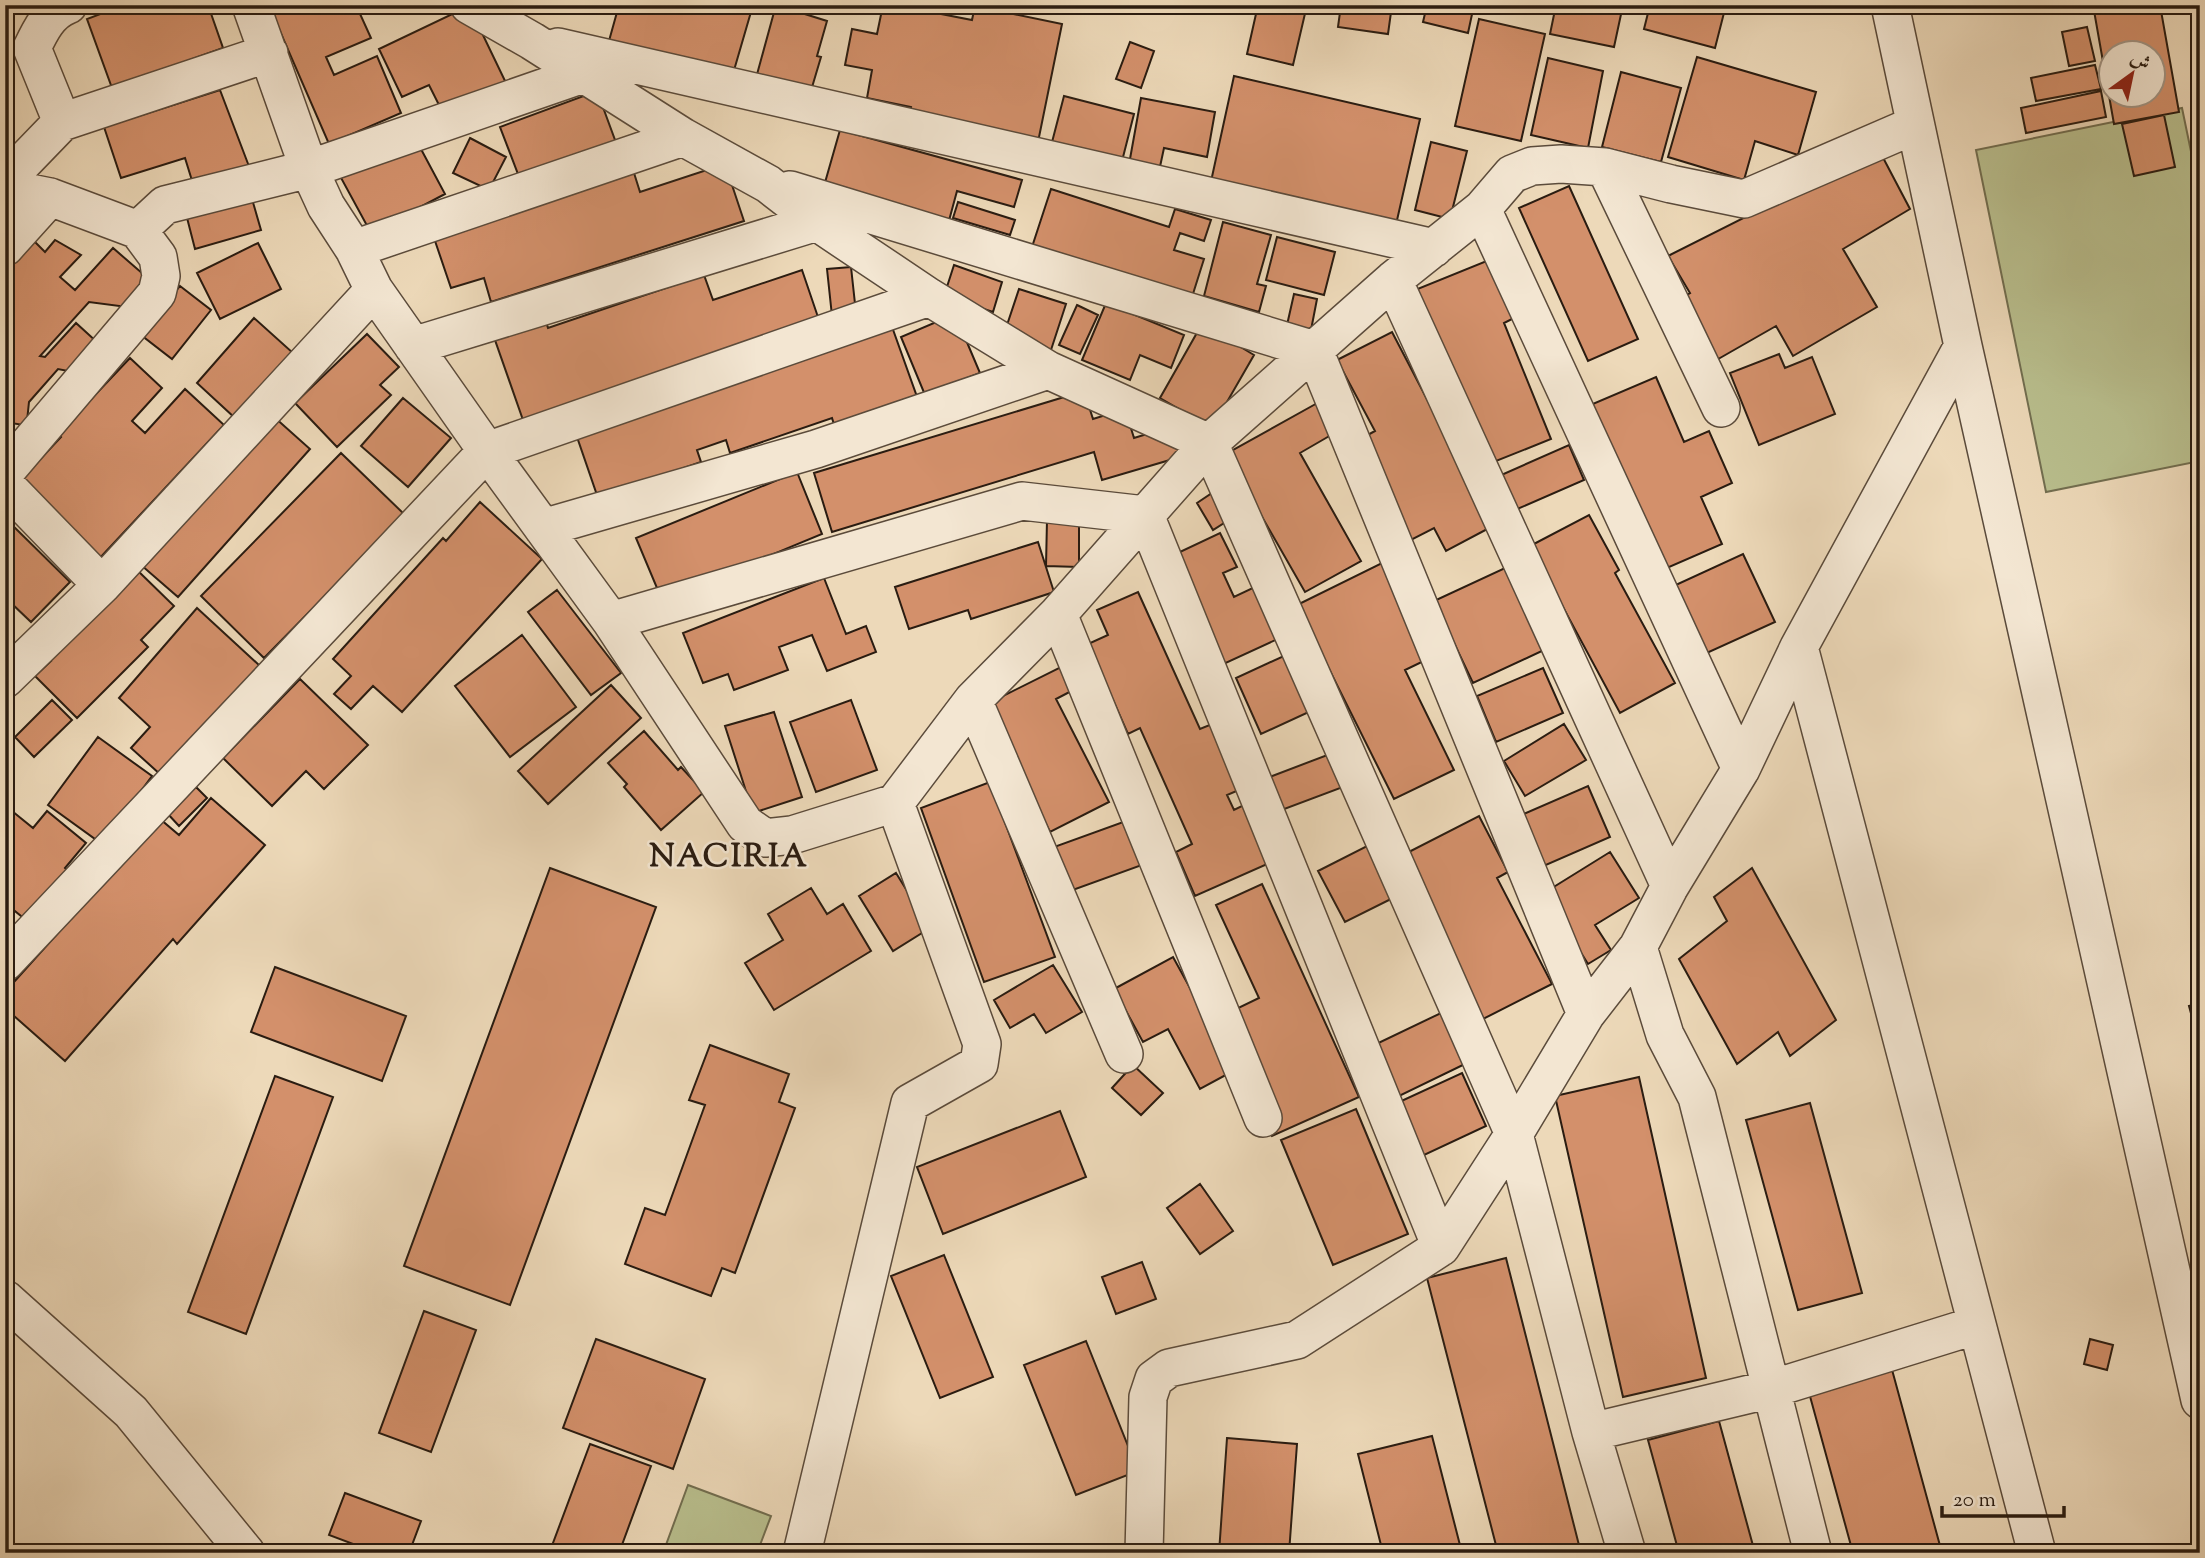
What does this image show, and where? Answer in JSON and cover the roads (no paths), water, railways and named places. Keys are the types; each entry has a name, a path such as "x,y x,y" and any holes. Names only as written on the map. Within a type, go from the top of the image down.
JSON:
{"street":[{"path":"62,122 32,48 44,23 68,5"},
{"path":"251,5 309,169 326,206 354,249 374,290 611,621 745,824 765,838 792,835 895,803 973,700 1058,614 1209,443 1394,279 1482,209 1512,174 1532,166 1561,164 1605,167 1671,184 1744,198 1915,125"},
{"path":"469,5 683,137 768,184 817,222 929,298 1048,370 1209,443 1514,1134 1591,1432 1627,1553"},
{"path":"1889,5 2200,1400"},
{"path":"531,41 1434,248"},
{"path":"5,181 62,122 269,53"},
{"path":"138,230 165,205 309,169 583,74"},
{"path":"354,249 683,137"},
{"path":"1605,167 1721,408"},
{"path":"768,184 1314,350"},
{"path":"5,188 50,197 138,230 158,257 161,276 157,293 5,472"},
{"path":"5,247 50,197"},
{"path":"1482,209 1741,769"},
{"path":"413,346 817,222"},
{"path":"1394,279 1670,886"},
{"path":"5,679 102,585 374,290"},
{"path":"5,962 487,451 929,298"},
{"path":"1144,1553 1148,1397 1154,1379 1169,1368 1297,1340 1441,1247 1514,1134 1586,1014 1638,947 1670,886 1741,769 1799,648 1963,346"},
{"path":"1314,350 1586,1014"},
{"path":"543,528 816,449 1048,370"},
{"path":"5,485 102,585"},
{"path":"611,621 1022,500 1145,515"},
{"path":"1145,515 1441,1247"},
{"path":"1058,614 1263,1118"},
{"path":"1799,648 2037,1553"},
{"path":"973,700 1124,1054"},
{"path":"802,1553 910,1103 979,1064 982,1044 895,803"},
{"path":"1638,947 1665,1035 1697,1097 1813,1553"},
{"path":"5,1299 131,1412 246,1553"},
{"path":"1591,1432 1771,1389 1977,1325"}],"district":[{"name":"NACIRIA","path":"729,855"}]}
